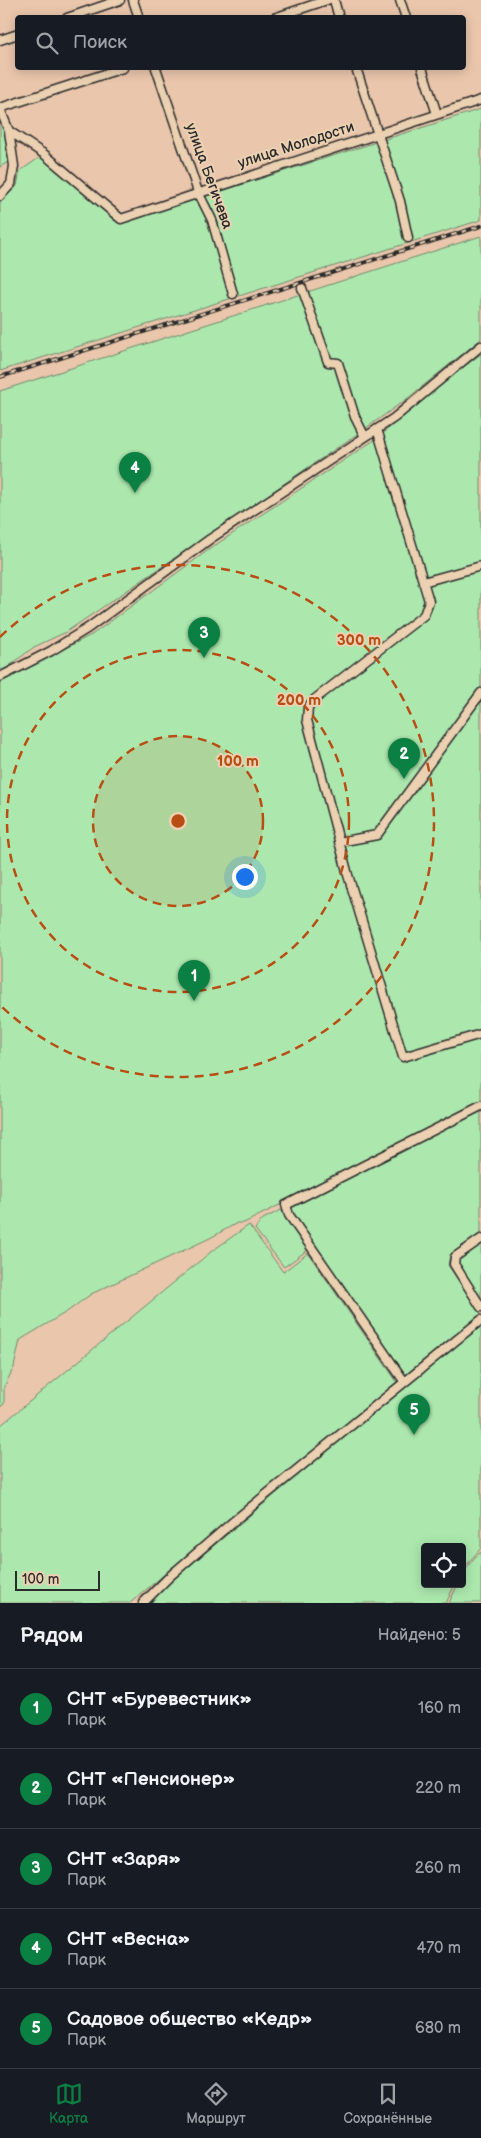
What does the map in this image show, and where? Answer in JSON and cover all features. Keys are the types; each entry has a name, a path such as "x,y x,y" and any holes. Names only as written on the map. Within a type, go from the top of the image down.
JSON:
{"street":[{"path":"76,15 120,0"},
{"path":"133,0 138,15"},
{"path":"283,15 327,0"},
{"path":"334,0 339,15"},
{"path":"400,0 405,15"},
{"path":"0,40 15,35"},
{"path":"0,196 11,184 14,166 9,132 0,109 117,70"},
{"name":"улица Бегичева","path":"157,70 198,192 212,220 233,294"},
{"path":"357,70 400,201 408,238"},
{"path":"423,70 437,114"},
{"name":"улица Молодости","path":"9,132 44,154 121,218 481,100"},
{"path":"302,288 328,362 338,363 355,416 365,437"},
{"path":"0,677 51,651 88,628 210,539 394,418 481,346"},
{"path":"377,429 429,602 424,615 308,707 307,720 339,842 404,1056 481,1034"},
{"path":"423,582 481,566"},
{"path":"339,842 378,835 481,693"},
{"path":"404,1381 289,1215 286,1205 481,1106"},
{"path":"481,1239 455,1257 454,1264 481,1307"},
{"path":"143,1603 170,1576 212,1540 404,1381 481,1320"}],"green space":[{"path":"481,109 481,220 0,371 0,203 17,186 20,171 42,156 115,221 123,222"},
{"path":"0,120 6,132 11,160 0,167"},
{"path":"481,236 481,339 408,398 369,426 66,632 34,647 0,673 0,391"},
{"path":"481,354 481,1103 244,1223 237,1223 210,1238 91,1294 68,1311 20,1340 14,1367 4,1387 4,1404 0,1407 0,682 93,634 214,546 376,439 451,376"},
{"path":"481,1109 481,1233 450,1255 448,1265 481,1314 404,1376 289,1209 291,1204"},
{"path":"281,1210 309,1249 284,1267 255,1229 263,1219"},
{"path":"249,1225 283,1272 308,1253 397,1382 130,1603 0,1603 0,1426 212,1251"},
{"path":"481,1242 481,1300 456,1265 458,1258"},
{"path":"481,1322 481,1548 466,1565 466,1543 421,1543 421,1588 453,1588 446,1603 145,1603"},
{"path":"481,1552 481,1603 449,1603 456,1588 466,1588 466,1570"}],"railway":[{"path":"0,377 481,226"}],"place":[{"name":"СНТ «Весна»","path":"135,493"},
{"name":"СНТ «Заря»","path":"204,658"},
{"name":"СНТ «Пенсионер»","path":"404,779"},
{"name":"СНТ «Буревестник»","path":"194,1001"},
{"name":"Садовое общество «Кедр»","path":"414,1435"}]}
